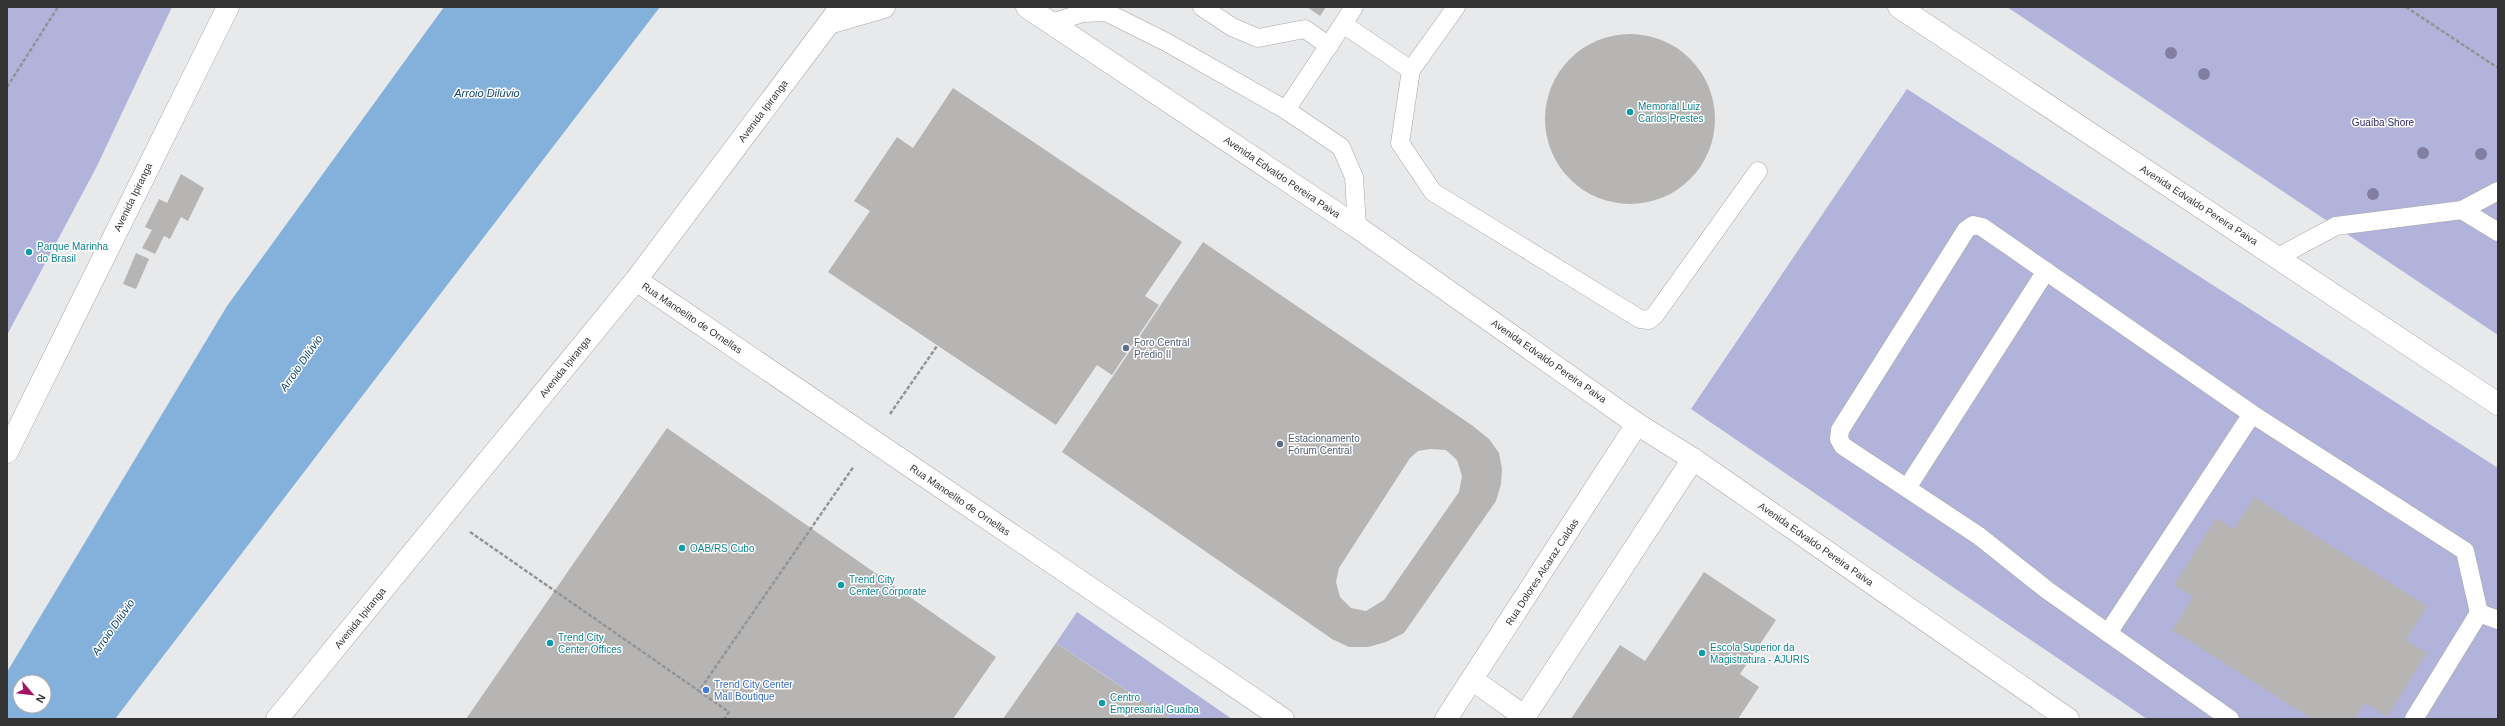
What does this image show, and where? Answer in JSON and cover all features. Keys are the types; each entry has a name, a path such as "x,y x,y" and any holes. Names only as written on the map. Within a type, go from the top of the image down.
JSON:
{"main road":[{"name":"Avenida Ipiranga","path":"7,452 228,7"},
{"path":"835,15 884,7"},
{"name":"Avenida Edvaldo Pereira Paiva","path":"1027,7 1357,227 1638,424 1693,459 2068,719"},
{"name":"Avenida Edvaldo Pereira Paiva","path":"1899,7 2498,404"},
{"name":"Avenida Ipiranga","path":"277,719 636,280 835,15"},
{"name":"Rua Manoelito de Ornellas","path":"636,280 1283,719"},
{"name":"Rua Dolores Alcaraz Caldas","path":"1446,719 1473,680 1638,424"},
{"path":"1473,680 1524,718 1693,459"}],"lane":[{"path":"1202,7 1232,27 1258,38 1305,29 1329,46"},
{"path":"1286,110 1354,7"},
{"path":"1456,7 1411,70 1400,143 1433,192 1640,318 1649,320 1655,315 1758,171"},
{"path":"1051,23 1083,13 1106,12 1166,42 1286,110 1341,148 1354,176 1357,227"},
{"path":"1343,24 1411,70"},
{"path":"2278,257 2336,226 2462,210 2498,191"},
{"path":"2462,210 2498,232"},
{"path":"2230,719 2047,590 1979,536 1844,446 1839,439 1840,430 1966,230 1973,225 1982,227 2252,414 2465,551 2479,613 2414,719"},
{"path":"1907,488 2046,272"},
{"path":"2108,633 2252,414"},
{"path":"2479,613 2498,620"}],"path":[{"path":"7,87 58,7"},
{"path":"2406,7 2498,68"},
{"path":"699,691 836,493"},
{"path":"445,514 729,712 724,719"}],"green space":[{"name":"Parque Marinha do Brasil","path":"7,7 172,7 96,168 7,335"},
{"name":"Guaíba Shore","path":"2007,7 2498,7 2498,335"},
{"path":"1907,89 2498,468 2498,719 2147,719 1691,409"},
{"path":"1077,612 1232,719 1170,719 1056,643"}],"water":[{"name":"Arroio Dilúvio","path":"444,7 660,7 115,719 7,719 7,672 227,306"}],"building":[{"path":"1307,7 1326,7 1320,16"},
{"name":"Memorial Luiz Carlos Prestes","path":"1622,34 1638,34 1663,40 1684,53 1696,65 1709,86 1712,94 1715,119 1714,136 1709,152 1696,173 1684,185 1663,198 1655,201 1638,204 1622,204 1597,198 1576,185 1564,173 1551,152 1548,144 1545,127 1545,111 1551,86 1564,65 1576,53 1597,40 1605,37"},
{"path":"953,88 1182,242 1145,296 1159,305 1112,375 1097,365 1056,425 828,272 870,211 854,201 897,137 913,148"},
{"path":"181,174 204,188 188,221 181,217 170,239 164,236 155,254 142,248 152,230 145,227 159,199 167,203"},
{"name":"Estacionamento Fórum Central","path":"1203,242 1473,426 1489,439 1499,453 1502,469 1501,484 1496,501 1404,633 1386,642 1368,647 1349,647 1332,639 1062,452","holes":["1430,449 1446,450 1457,460 1462,476 1459,492 1384,600 1366,611 1351,608 1340,597 1336,582 1339,568 1410,458 1418,451"]},
{"path":"136,253 149,259 136,289 123,284"},
{"path":"667,428 996,657 953,719 466,719"},
{"path":"2254,497 2427,606 2406,640 2427,653 2387,717 2365,703 2355,719 2312,719 2172,630 2193,597 2174,585 2216,518 2234,529"},
{"name":"Escola Superior da Magistratura - AJURIS","path":"1704,572 1776,620 1740,674 1759,687 1738,719 1571,719 1620,645 1645,661"},
{"path":"1056,643 1093,668 1170,719 1003,719"}],"place":[{"name":"Memorial Luiz Carlos Prestes","path":"1630,112"},
{"name":"Parque Marinha do Brasil","path":"29,252"},
{"name":"Foro Central Prédio II","path":"1126,348"},
{"name":"Estacionamento Fórum Central","path":"1280,444"},
{"name":"OAB/RS Cubo","path":"682,548"},
{"name":"Trend City Center Corporate","path":"841,585"},
{"name":"Trend City Center Offices","path":"550,643"},
{"name":"Escola Superior da Magistratura - AJURIS","path":"1702,653"},
{"name":"Trend City Center Mall Boutique","path":"706,690"},
{"name":"Centro Empresarial Guaíba","path":"1102,703"}]}
